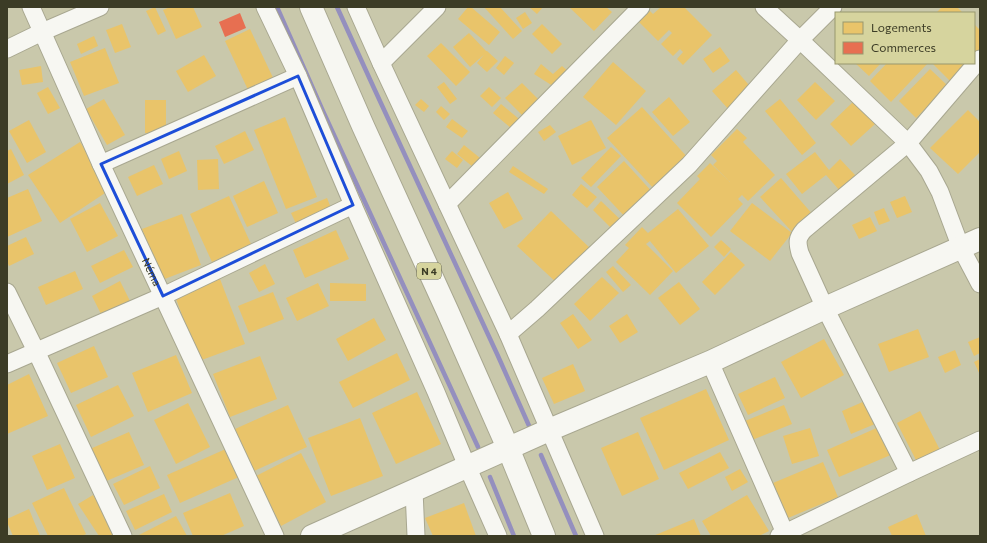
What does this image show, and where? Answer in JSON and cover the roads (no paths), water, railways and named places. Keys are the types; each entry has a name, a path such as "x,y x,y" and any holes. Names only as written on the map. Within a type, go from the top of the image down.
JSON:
{"main road":[{"name":"N 4","path":"311,7 508,448 544,536"},
{"path":"312,536 549,430 710,362 825,308 971,243"}],"street":[{"name":"Néma","path":"31,7 101,164 275,536"},
{"path":"7,49 100,7"},
{"path":"265,7 298,76 498,536"},
{"path":"356,7 508,334 595,536"},
{"path":"381,63 437,7"},
{"path":"447,204 641,7"},
{"path":"764,7 908,143 929,171 971,243 980,284"},
{"path":"508,334 543,304 689,165 800,40 833,7"},
{"path":"909,473 825,308 800,253 798,245 799,237 804,230 908,143 980,59"},
{"path":"101,164 298,76"},
{"path":"7,364 163,296 353,205"},
{"path":"7,292 123,536"},
{"path":"710,362 782,535 980,440"},
{"path":"414,490 416,536"}],"waterway":[{"path":"277,7 322,109 478,447"},
{"path":"337,7 530,428"},
{"path":"541,455 576,536"},
{"path":"490,477 514,536"}]}
